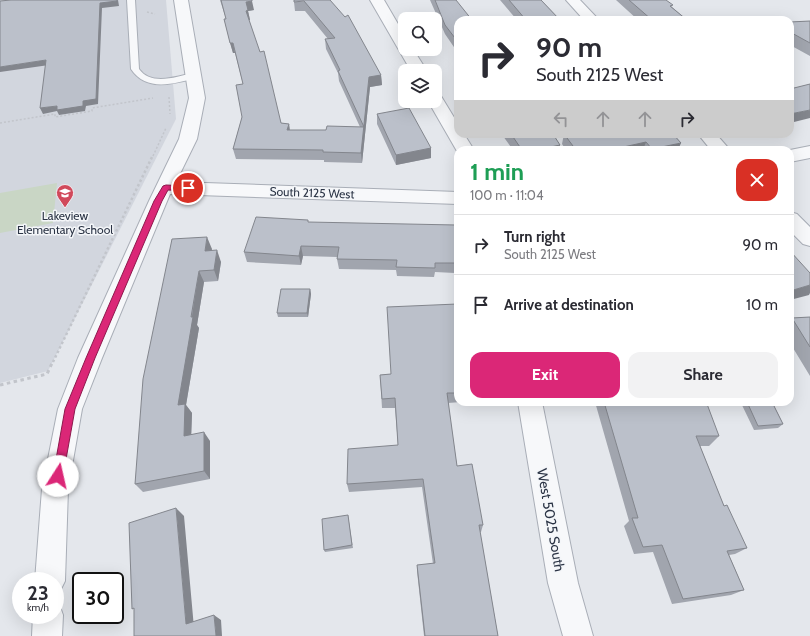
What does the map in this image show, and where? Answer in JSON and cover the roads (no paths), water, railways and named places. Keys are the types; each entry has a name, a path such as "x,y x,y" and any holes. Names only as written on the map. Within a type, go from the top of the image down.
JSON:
{"street":[{"path":"51,572 56,489 70,409 90,358 158,201 166,188 188,139 197,98 182,0"},
{"path":"377,0 398,36"},
{"path":"572,0 588,16"},
{"path":"440,108 454,131"},
{"path":"710,138 718,146"},
{"path":"794,155 810,152"},
{"name":"South 2125 West","path":"166,188 454,198"},
{"path":"794,223 810,240"},
{"name":"West 5025 South","path":"531,406 563,583 578,636"},
{"path":"47,636 48,624"}],"lane":[{"path":"131,0 134,69 137,75 142,78 158,82 193,76"}],"place":[{"name":"Lakeview Elementary School","path":"65,208"}]}
